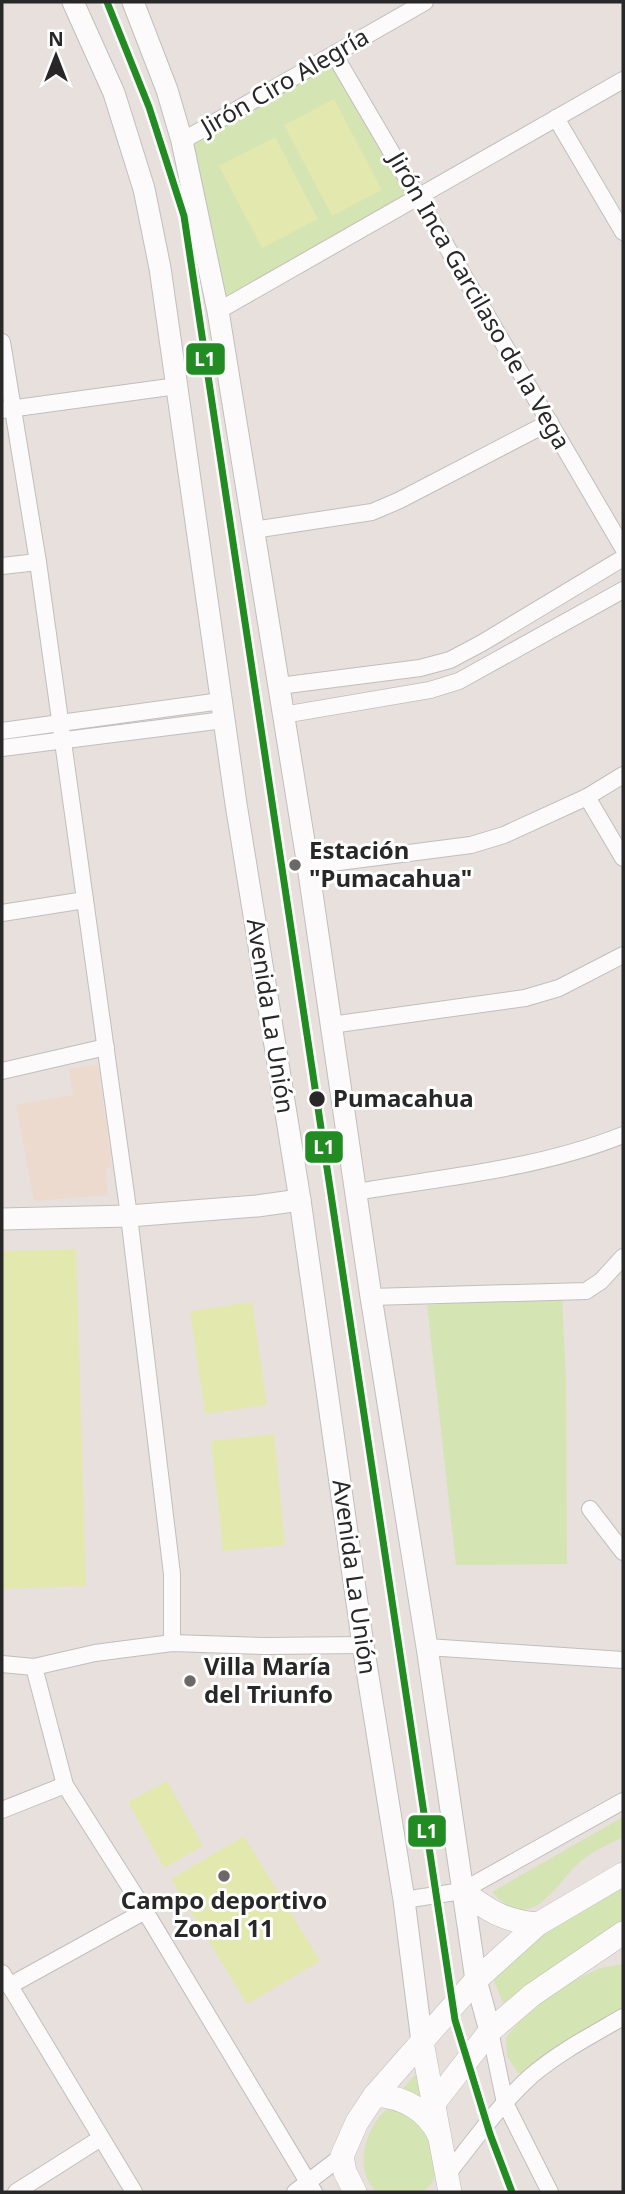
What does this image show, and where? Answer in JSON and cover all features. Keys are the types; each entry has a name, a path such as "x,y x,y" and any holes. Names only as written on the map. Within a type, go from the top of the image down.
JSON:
{"main road":[{"path":"355,2192 345,2172 342,2156 357,2122 375,2095 476,1980 538,1924 623,1874"},
{"path":"462,1891 502,1918 538,1924"},
{"path":"435,2102 490,2031 532,1995 623,1933"},
{"path":"422,2042 435,2102 443,2187"},
{"path":"375,2095 388,2096 413,2105 429,2119 440,2138"}],"street":[{"name":"Avenida La Unión","path":"73,2 114,93 144,189 160,268 222,710 300,1200 363,1645 404,1900 422,2042"},
{"path":"133,2 167,90 182,141 218,312 308,866 476,1980 505,2103 550,2192"},
{"name":"Jirón Ciro Alegría","path":"182,141 425,2"},
{"name":"Jirón Inca Garcilaso de la Vega","path":"334,54 623,548"},
{"path":"218,312 623,80"},
{"path":"556,118 623,232"},
{"path":"2,342 7,410 38,562 129,1216 172,1574 172,1643"},
{"path":"7,410 177,386"},
{"path":"253,530 372,512 550,422"},
{"path":"279,686 420,668 450,660 623,558"},
{"path":"2,566 38,562"},
{"path":"283,715 430,690 459,681 623,590"},
{"path":"2,731 60,722 222,710"},
{"path":"2,748 62,741 222,710"},
{"path":"308,866 471,845 504,835 587,797 623,775"},
{"path":"587,797 623,858"},
{"path":"2,913 85,900"},
{"path":"331,1024 525,998 559,988 623,955"},
{"path":"2,1071 106,1047"},
{"path":"356,1192 545,1160 593,1147 623,1135"},
{"path":"2,1219 129,1216 300,1200"},
{"path":"371,1297 586,1291 601,1281 623,1257"},
{"path":"590,1509 623,1552"},
{"path":"2,1664 34,1667 94,1653 172,1643 363,1645"},
{"path":"427,1647 623,1660"},
{"path":"34,1667 65,1785 145,1912 306,2189 342,2156"},
{"path":"2,1810 65,1785"},
{"path":"404,1900 462,1891 623,1801"},
{"path":"134,2192 5,1980 145,1912"},
{"path":"443,2187 505,2103 531,2077 561,2054 623,2017"},
{"path":"16,2192 101,2138"}],"shaded area":[{"path":"98,1065 112,1167 106,1168 108,1195 34,1201 16,1105 73,1095 69,1069"}],"green space":[{"path":"333,63 412,195 221,299 190,141"},
{"path":"334,99 382,190 332,216 284,125"},
{"path":"275,137 318,219 262,248 219,166"},
{"path":"76,1249 86,1586 2,1589 2,1251"},
{"path":"562,1297 566,1378 567,1564 456,1565 427,1305"},
{"path":"252,1302 267,1405 205,1414 190,1311"},
{"path":"274,1434 285,1545 223,1551 211,1441"},
{"path":"167,1781 203,1846 164,1868 128,1802"},
{"path":"623,1817 623,1837 585,1857 551,1893 531,1908 519,1910 506,1905 492,1892"},
{"path":"244,1836 320,1961 247,2004 171,1879"},
{"path":"623,1884 623,1921 503,2003 488,1966"},
{"path":"623,1964 623,2009 531,2072 518,2073 507,2056 506,2038 538,1998 600,1968"},
{"path":"421,2069 426,2099 403,2088"},
{"path":"389,2108 418,2123 432,2148 436,2169 434,2178 430,2186 422,2191 378,2192 365,2173 368,2137"}],"transit line":[{"name":"L1","path":"107,2 149,107 184,216 455,2020 490,2134 512,2192"}],"place":[{"name":"Estación \"Pumacahua\"","path":"295,865"},
{"name":"Pumacahua","path":"317,1099"},
{"name":"Villa María del Triunfo","path":"190,1681"},
{"name":"Campo deportivo Zonal 11","path":"224,1876"}]}
